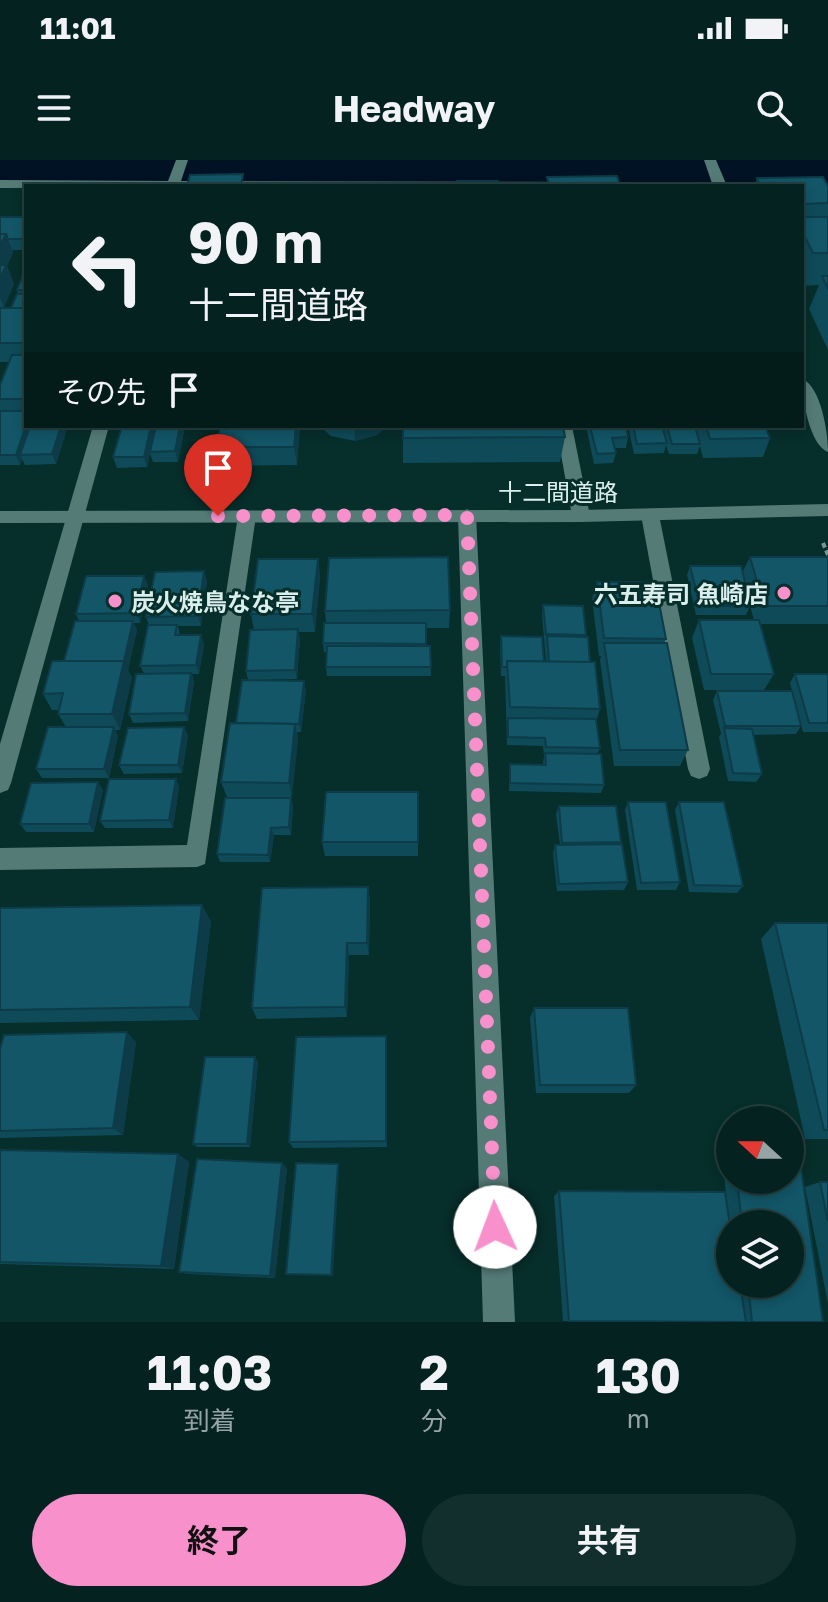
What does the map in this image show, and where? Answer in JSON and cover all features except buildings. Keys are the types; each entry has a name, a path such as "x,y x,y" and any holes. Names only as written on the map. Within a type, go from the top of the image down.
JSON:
{"street":[{"path":"173,184 182,160"},
{"path":"710,160 719,184"},
{"path":"0,184 24,184"},
{"path":"804,389 828,446"},
{"path":"1,777 100,428"},
{"path":"564,428 581,516"},
{"name":"十二間道路","path":"0,517 581,516 828,510"},
{"path":"467,515 499,1322"},
{"path":"650,515 699,769"},
{"path":"0,859 197,856 247,516"}],"waterway":[{"path":"0,164 828,167"}],"place":[{"name":"六五寿司 魚崎店","path":"784,593"},
{"name":"炭火焼鳥なな亭","path":"115,601"}],"route":[{"path":"218,516 467,515 495,1227"}]}
